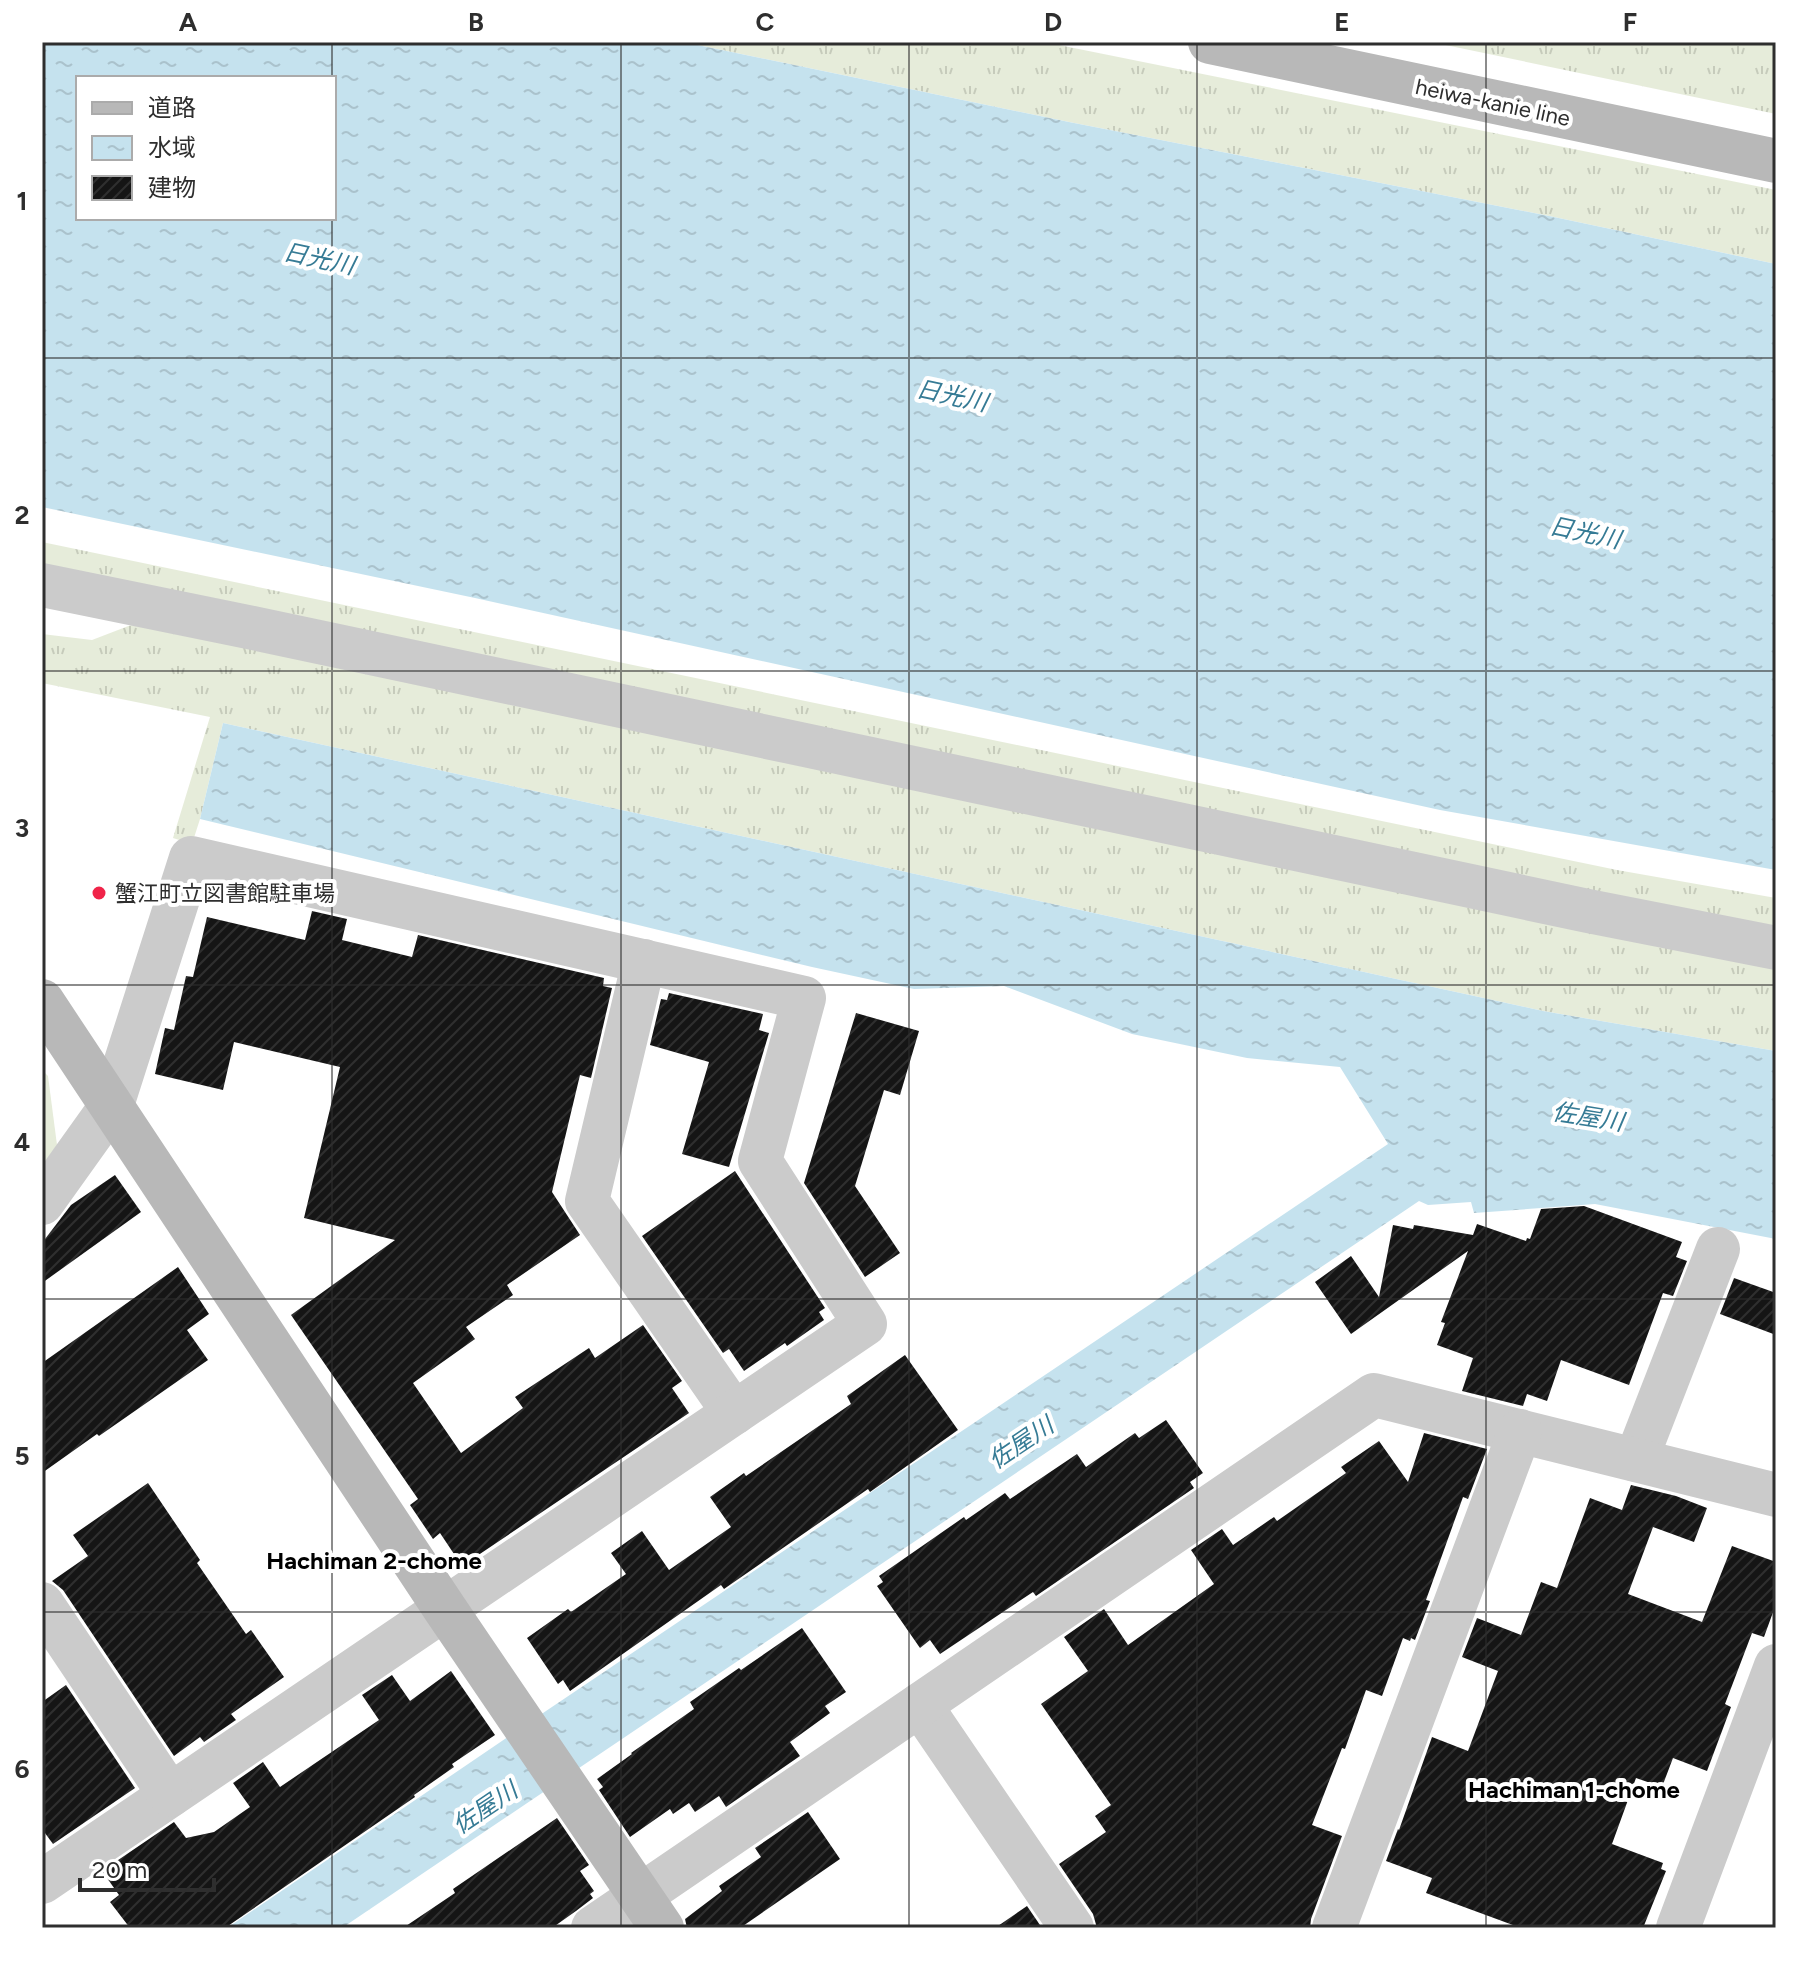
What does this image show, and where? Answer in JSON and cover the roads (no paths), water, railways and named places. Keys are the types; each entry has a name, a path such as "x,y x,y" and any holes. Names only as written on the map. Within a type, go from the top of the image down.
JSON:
{"street":[{"name":"heiwa-kanie line","path":"1210,42 1776,161"},
{"path":"42,585 1776,948"},
{"path":"42,1203 112,1105 191,858 804,998 760,1161 865,1324 42,1882"},
{"path":"644,961 587,1201 734,1413"},
{"path":"42,1001 445,1609 651,1912"},
{"path":"1636,1460 1718,1249"},
{"path":"593,1928 651,1912 920,1705 1374,1395 1776,1495"},
{"path":"1334,1928 1520,1431"},
{"path":"42,1604 170,1795"},
{"path":"1678,1928 1776,1666"},
{"path":"920,1705 1072,1928"}],"water":[{"name":"日光川","path":"42,42 683,42 1776,264 1776,870 1440,810 475,598 42,507"},
{"name":"佐屋川","path":"223,723 1543,1011 1776,1051 1776,1239 1595,1204 1474,1213 1471,1202 1428,1205 1419,1201 342,1928 227,1928 1388,1144 1340,1067 1247,1058 1132,1034 1004,986 914,989 812,967 200,819"}],"place":[{"name":"蟹江町立図書館駐車場","path":"99,893"}],"district":[{"name":"Hachiman 2-chome","path":"374,1561"},
{"name":"Hachiman 1-chome","path":"1574,1790"}]}
